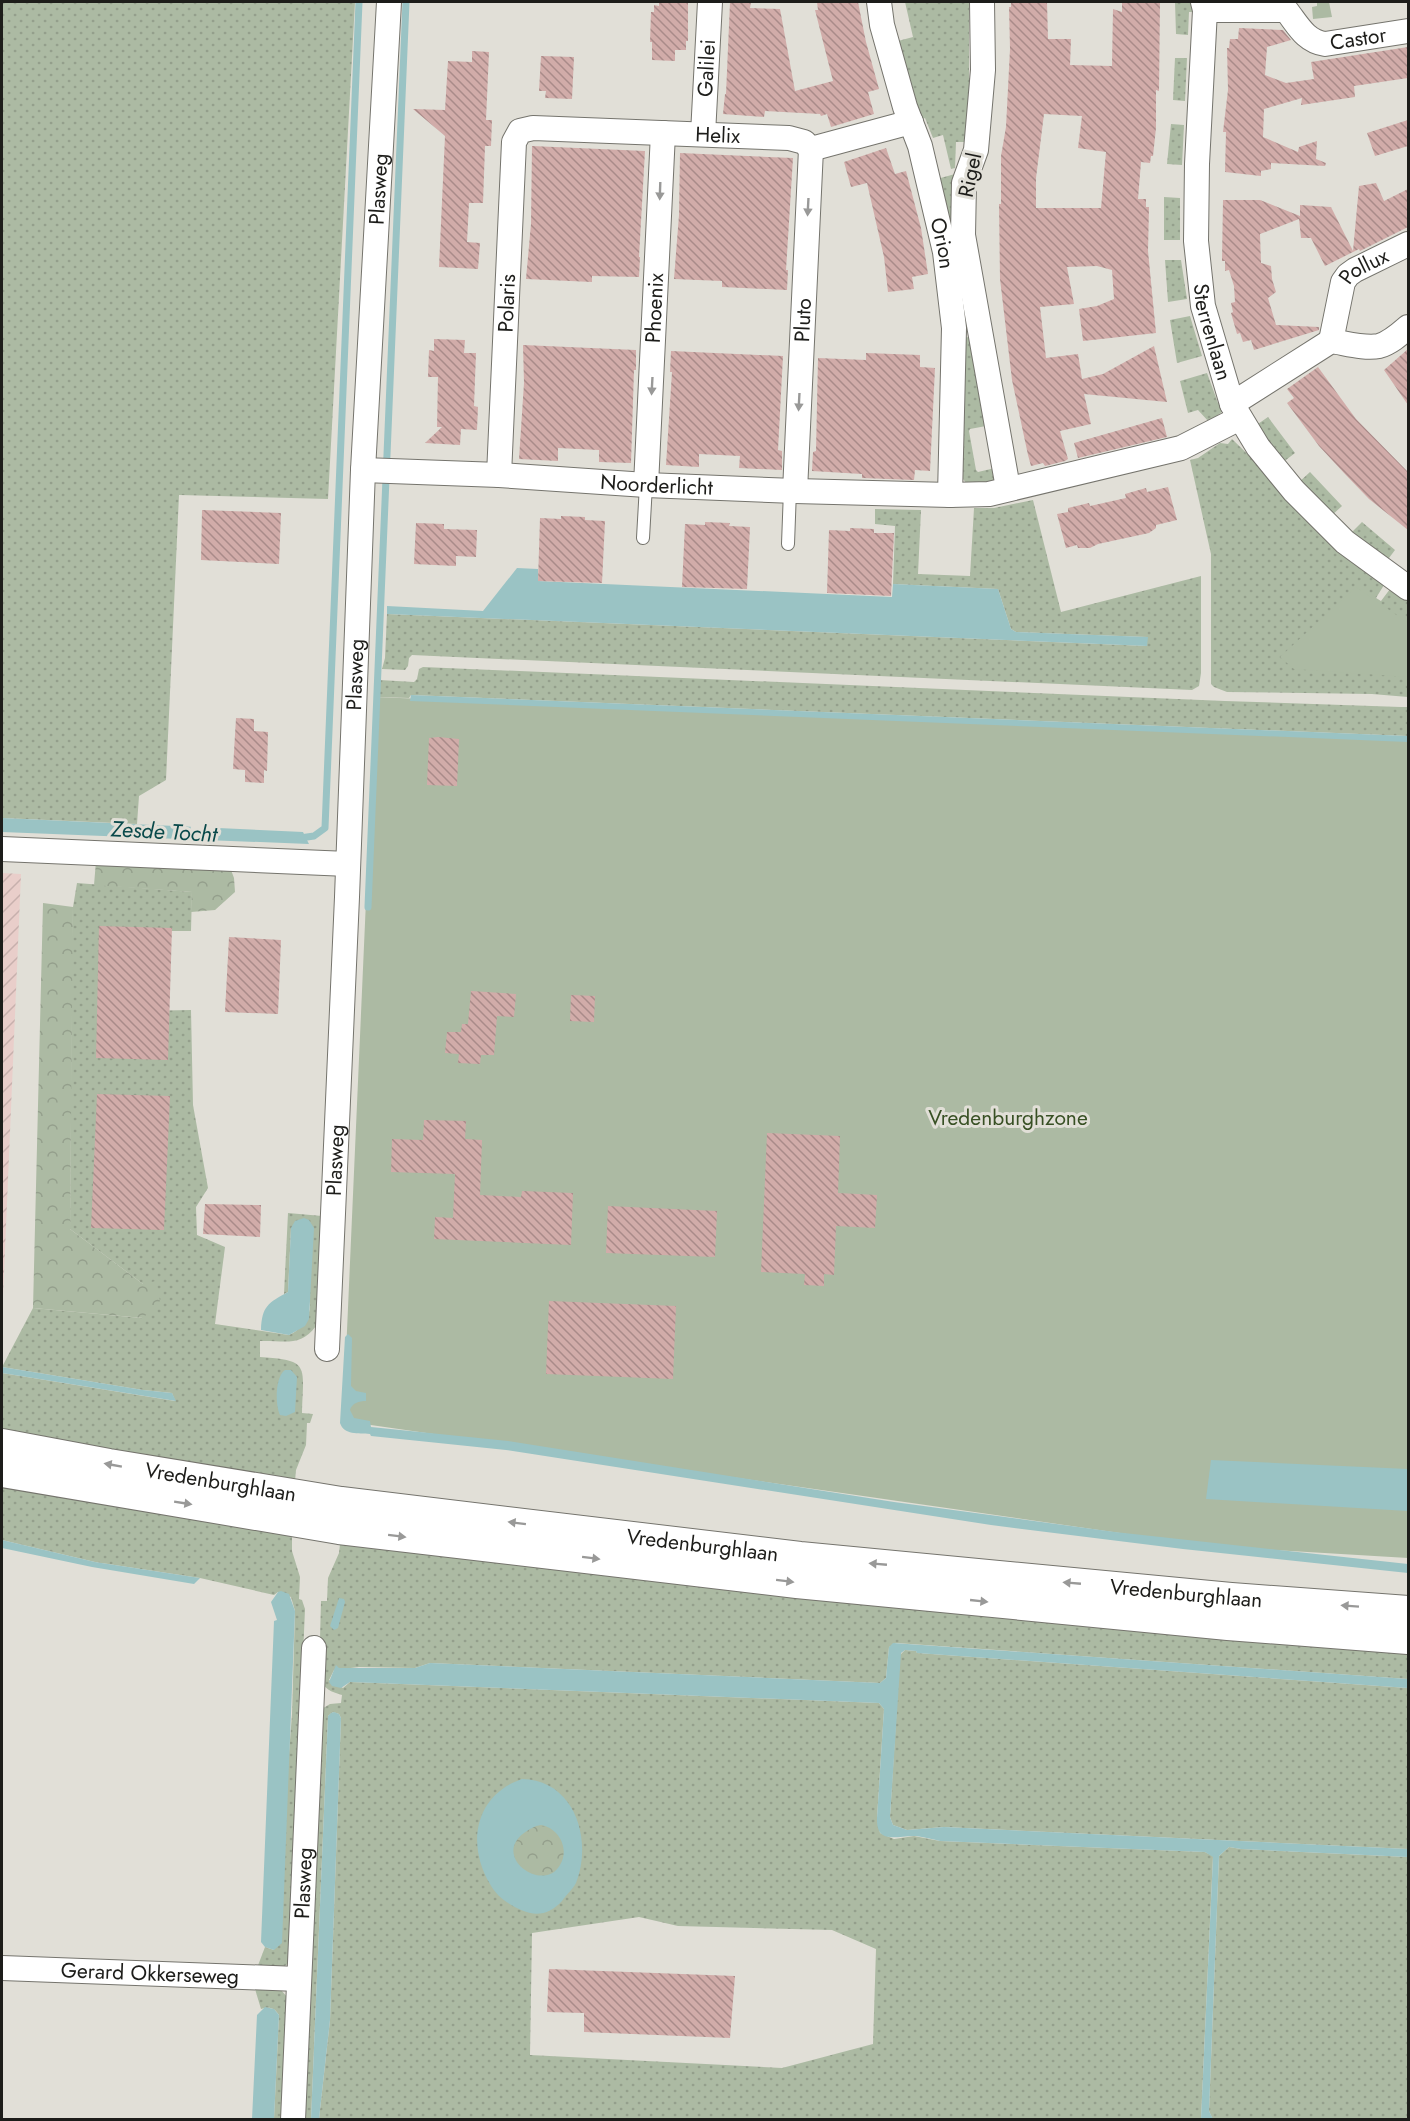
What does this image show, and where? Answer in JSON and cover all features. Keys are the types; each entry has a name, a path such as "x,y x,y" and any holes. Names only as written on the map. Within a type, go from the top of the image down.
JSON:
{"street":[{"name":"Plasweg","path":"327,1349 363,470 388,2"},
{"name":"Galilei","path":"703,134 710,2"},
{"name":"Orion","path":"879,2 882,25 920,146 945,252 954,328 950,495"},
{"name":"Rigel","path":"982,2 983,70 976,150 964,183 963,235 1008,488"},
{"name":"Castor","path":"1204,6 1289,6 1308,39 1316,43 1325,44 1408,31"},
{"name":"Sterrenlaan","path":"1204,6 1196,241 1203,306 1236,411 1258,447 1294,491 1345,542 1408,588"},
{"path":"811,148 911,122"},
{"name":"Helix","path":"520,130 533,128 789,138 804,142 811,148"},
{"name":"Polaris","path":"499,475 514,142 520,130"},
{"name":"Phoenix","path":"646,484 663,133"},
{"name":"Pluto","path":"793,490 811,148"},
{"name":"Pollux","path":"1331,341 1343,282 1348,275 1408,244"},
{"path":"950,495 989,494 1181,448 1236,411 1331,341 1370,347 1380,346 1408,327"},
{"name":"Noorderlicht","path":"363,470 646,484 950,495"},
{"path":"2,849 348,864"},
{"name":"Vredenburghlaan","path":"2,1444 109,1464 294,1508 340,1516 809,1584 1228,1625 1408,1639"},
{"name":"Vredenburghlaan","path":"2,1472 101,1490 294,1508"},
{"name":"Vredenburghlaan","path":"340,1516 1231,1598 1408,1611"},
{"name":"Plasweg","path":"293,2120 314,1648"},
{"name":"Gerard Okkerseweg","path":"2,1968 298,1979"}],"lane":[{"path":"644,538 646,484"},
{"path":"788,544 793,490"}],"shaded area":[{"path":"2,873 21,874 2,1320"}],"green space":[{"path":"2,2 355,2 328,499 179,495 166,780 139,796 137,824 2,818"},
{"path":"905,2 969,2 969,78 975,79 968,142 956,142 955,168 951,169 943,135 933,138 925,118 919,120 898,41 913,37"},
{"path":"1175,2 1196,2 1199,12 1189,12 1188,35 1176,34"},
{"path":"1317,2 1329,2 1332,17 1313,19 1312,7 1317,6"},
{"path":"1175,58 1187,58 1185,101 1173,100"},
{"path":"1171,124 1184,125 1182,165 1167,164"},
{"path":"955,174 955,243 937,179"},
{"path":"1164,197 1180,198 1180,240 1164,240"},
{"path":"1165,260 1181,260 1187,299 1168,302"},
{"path":"1190,316 1202,356 1177,363 1170,320"},
{"path":"969,337 986,426 969,431 976,470 978,472 995,468 994,482 967,484 959,474 962,338"},
{"path":"1207,373 1218,403 1224,401 1223,411 1209,422 1198,410 1188,413 1180,381"},
{"path":"1268,417 1295,453 1282,463 1255,426"},
{"path":"1232,439 1324,534 1384,585 1376,598 1381,601 1390,589 1408,601 1408,697 1372,694 1227,692 1211,684 1211,554 1190,460 1198,458 1220,443 1228,444"},
{"path":"1310,472 1342,506 1330,517 1298,483"},
{"path":"1033,500 1061,612 1201,576 1199,686 1192,690 412,655 405,670 382,669 385,658 387,614 1147,646 1147,637 1016,632 1011,629 998,589 893,584 895,526 875,524 875,509 921,510 918,574 970,576 974,508 994,508"},
{"path":"1362,522 1395,550 1383,566 1350,534"},
{"path":"1356,587 1408,623 1408,677 1294,669 1280,657"},
{"path":"423,667 1408,707 1408,736 411,695 409,698 379,697 379,680 414,682 419,669"},
{"name":"Vredenburghzone","path":"375,697 1408,740 1408,1558 1210,1546 343,1421"},
{"path":"96,861 231,870 235,892 215,910 191,912 192,892 94,885"},
{"path":"77,883 192,892 191,931 146,931 142,1011 191,1010 193,1105 208,1188 196,1207 197,1235 225,1247 215,1324 289,1335 302,1326 309,1313 310,1303 291,1228 288,1292 284,1294 288,1213 322,1216 316,1326 310,1333 297,1340 260,1341 260,1357 288,1360 300,1368 303,1375 302,1413 313,1414 310,1423 307,1423 306,1445 296,1470 295,1481 2,1435 2,1373 175,1401 172,1393 2,1367 33,1308 142,1318 143,1284 70,1229 72,937"},
{"path":"43,903 73,907 70,1229 143,1284 156,1281 160,1301 143,1318 33,1308"},
{"path":"2,1477 292,1535 292,1551 300,1577 299,1599 302,1600 305,1609 290,1962 281,1969 257,1968 265,1947 274,1950 292,1714 295,1611 291,1597 278,1592 274,1595 200,1578 95,1562 2,1540"},
{"path":"341,1535 1408,1646 1408,1679 896,1643 889,1647 886,1678 880,1683 430,1663 415,1668 359,1667 334,1670 329,1680 343,1688 350,1682 879,1703 884,1709 877,1818 880,1833 894,1839 914,1836 940,1841 1205,1852 1213,1856 1201,2119 319,2119 330,2020 341,1718 339,1714 333,1712 328,1716 311,2119 301,2120 320,1710 330,1704 341,1703 342,1695 328,1689 319,1677 321,1601 327,1601 328,1578 339,1553","holes":["639,1917 678,1926 832,1930 876,1949 873,2044 782,2068 530,2055 532,1933"]},
{"path":"905,1650 917,1653 1408,1688 1408,1849 944,1827 907,1830 893,1825 890,1817 900,1655"},
{"path":"539,1826 557,1833 564,1851 557,1869 539,1876 521,1869 514,1851 521,1833"},
{"path":"1229,1847 1408,1857 1408,2119 1213,2120 1209,2111 1219,1856"},
{"path":"255,1989 281,1990 288,1998 283,2119 274,2119 279,2015 272,2008 261,2009"}],"water":[{"path":"517,568 538,569 538,581 892,597 893,584 998,589 1011,629 1016,632 1148,637 1147,646 387,614 387,606 483,611"},
{"path":"411,695 1408,736 1408,742 410,701"},
{"name":"Zesde Tocht","path":"2,818 303,832 309,844 2,832"},
{"path":"304,1218 309,1220 314,1228 309,1319 305,1326 289,1335 261,1330 267,1306 288,1292 291,1228 295,1221"},
{"path":"348,1334 352,1338 351,1386 356,1391 366,1393 366,1401 356,1403 350,1410 354,1418 370,1421 371,1427 508,1441 894,1502 1115,1532 1408,1564 1408,1573 1183,1549 991,1525 506,1450 352,1433 345,1430 340,1423 345,1337"},
{"path":"2,1367 172,1393 176,1401 2,1373"},
{"path":"285,1370 291,1370 297,1377 295,1412 286,1416 280,1415 277,1398 279,1379"},
{"path":"1211,1460 1408,1469 1408,1511 1206,1499"},
{"path":"2,1540 95,1562 200,1578 194,1584 92,1567 2,1548"},
{"path":"281,1591 289,1594 295,1611 282,1943 274,1950 265,1947 261,1942 274,1621 277,1620 271,1602"},
{"path":"339,1598 344,1599 345,1602 338,1628 334,1630 330,1626"},
{"path":"893,1643 1408,1679 1408,1688 917,1653 905,1650 901,1653 890,1817 893,1825 907,1830 944,1827 1408,1849 1408,1857 1229,1847 1219,1856 1209,2111 1213,2119 1201,2119 1213,1857 1205,1852 940,1841 916,1836 884,1836 878,1827 877,1818 884,1709 879,1703 350,1682 341,1688 332,1686 329,1682 336,1665 339,1668 415,1668 430,1663 880,1683 886,1678 889,1647"},
{"path":"334,1712 341,1718 330,2020 319,2119 311,2119 328,1716"},
{"path":"522,1779 540,1782 555,1790 567,1801 580,1831 581,1866 576,1883 562,1901 543,1913 527,1912 503,1900 493,1889 478,1853 479,1822 494,1797 506,1786","holes":["541,1825 558,1835 564,1852 560,1865 553,1873 543,1876 524,1869 513,1852 515,1842 524,1833"]},
{"path":"265,2007 274,2009 279,2015 274,2119 252,2119 257,2015"}],"pier":[{"path":"191,822 215,823 214,844 190,843"}],"building":[{"path":"659,2 688,2 688,41 686,41 686,50 675,50 675,61 652,60 651,12 654,12 654,5 659,6"},
{"path":"730,2 751,2 750,8 780,9 795,91 833,81 815,10 818,10 817,2 858,2 879,89 868,92 874,114 831,127 827,114 821,116 820,114 765,111 764,117 723,114"},
{"path":"1011,2 1047,2 1048,39 1071,39 1070,65 1112,66 1113,9 1122,12 1122,2 1160,2 1159,91 1156,90 1153,156 1151,156 1150,163 1141,162 1138,199 1146,199 1146,207 1149,207 1148,251 1156,333 1083,341 1079,309 1097,306 1114,299 1112,270 1097,266 1067,267 1074,304 1040,307 1046,358 1078,354 1082,379 1103,374 1154,346 1167,402 1084,394 1091,424 1060,431 1068,459 1045,466 1043,463 1031,466 1028,455 1012,380 1000,279 999,204 1001,204 1001,156 1006,127 1010,49 1009,7 1011,7","holes":["1044,114 1082,116 1078,148 1106,152 1101,208 1036,208 1036,178"]},
{"path":"1239,28 1283,30 1291,40 1267,47 1265,75 1286,83 1314,79 1311,62 1408,47 1408,78 1354,86 1355,97 1301,105 1302,98 1264,109 1263,137 1298,152 1299,147 1317,141 1316,159 1326,163 1325,166 1271,163 1271,169 1261,171 1261,176 1225,172 1226,132 1223,132 1228,90 1227,48 1229,48 1230,39 1238,39"},
{"path":"472,51 489,52 486,120 492,120 491,146 485,146 483,203 469,203 467,242 480,243 478,269 439,267 445,136 413,109 445,110 448,61 472,62"},
{"path":"541,56 574,57 572,99 545,98 546,91 539,91"},
{"path":"1408,120 1408,146 1375,156 1367,133"},
{"path":"532,146 645,151 639,277 592,276 592,282 526,279 531,224"},
{"path":"886,148 895,174 906,171 921,228 928,274 912,277 914,289 888,292 884,257 867,183 851,187 844,162"},
{"path":"680,153 793,158 786,270 788,270 787,290 722,287 722,281 674,279 679,215"},
{"path":"1376,183 1384,201 1408,189 1408,227 1360,251 1359,249 1325,266 1311,238 1301,238 1299,219 1260,234 1261,263 1271,266 1276,292 1268,298 1276,325 1319,327 1319,330 1254,350 1251,340 1243,342 1240,333 1237,334 1231,313 1233,312 1231,303 1235,302 1234,286 1229,270 1225,271 1225,261 1222,261 1223,200 1260,200 1300,216 1300,205 1331,207 1353,251 1359,186"},
{"path":"434,339 465,340 464,353 476,353 474,406 478,407 477,430 461,429 460,445 425,443 442,427 437,427 438,377 428,377 429,350 434,351"},
{"path":"523,345 636,350 631,463 599,462 599,450 558,448 558,461 519,459 524,383"},
{"path":"1408,349 1408,405 1384,370"},
{"path":"671,351 783,356 778,450 782,451 782,470 739,468 740,456 699,454 699,467 666,465 672,372 670,372"},
{"path":"866,353 920,355 920,367 935,368 930,471 915,470 914,480 862,478 862,474 812,471 813,452 816,451 818,358 866,360"},
{"path":"1318,367 1356,419 1408,472 1408,530 1369,499 1344,473 1319,446 1287,403 1294,398 1287,389"},
{"path":"1162,418 1167,437 1078,458 1074,443"},
{"path":"1168,487 1177,520 1156,525 1156,528 1149,533 1098,544 1090,548 1078,548 1077,545 1066,548 1057,514 1068,512 1068,508 1089,503 1090,506 1126,498 1125,494 1146,488 1147,492"},
{"path":"202,510 281,513 279,564 201,560"},
{"path":"561,516 605,521 602,583 538,581 540,518 561,519"},
{"path":"705,522 750,527 747,589 682,587 685,524 705,525"},
{"path":"416,523 444,524 444,529 477,530 476,557 456,556 456,566 414,564"},
{"path":"850,528 874,529 874,533 894,533 891,596 827,593 829,530 850,531"},
{"path":"236,718 254,719 254,731 268,732 267,771 264,770 264,783 245,782 245,770 233,769"},
{"path":"429,738 459,739 457,786 427,785"},
{"path":"99,926 172,928 168,1060 96,1058"},
{"path":"229,937 281,940 278,1014 225,1012"},
{"path":"471,991 516,994 514,1017 497,1016 494,1055 481,1055 480,1064 458,1063 459,1054 445,1053 447,1032 461,1032 462,1024 468,1024"},
{"path":"571,995 595,996 594,1022 570,1021"},
{"path":"97,1094 170,1096 164,1230 91,1228"},
{"path":"424,1120 466,1121 465,1139 482,1140 480,1195 521,1197 522,1191 573,1193 571,1245 434,1239 435,1217 453,1218 455,1174 391,1172 392,1139 423,1140"},
{"path":"767,1133 840,1136 838,1193 877,1195 875,1228 836,1226 834,1275 824,1274 824,1286 804,1285 805,1274 761,1272"},
{"path":"205,1204 261,1205 260,1237 203,1234"},
{"path":"608,1206 717,1211 715,1257 606,1253"},
{"path":"549,1301 676,1306 673,1379 546,1374"},
{"path":"549,1969 735,1976 730,2038 584,2032 584,2013 547,2012"}],"waterway":[{"path":"300,838 314,836 325,828 359,2"},
{"path":"368,907 406,2"}]}
